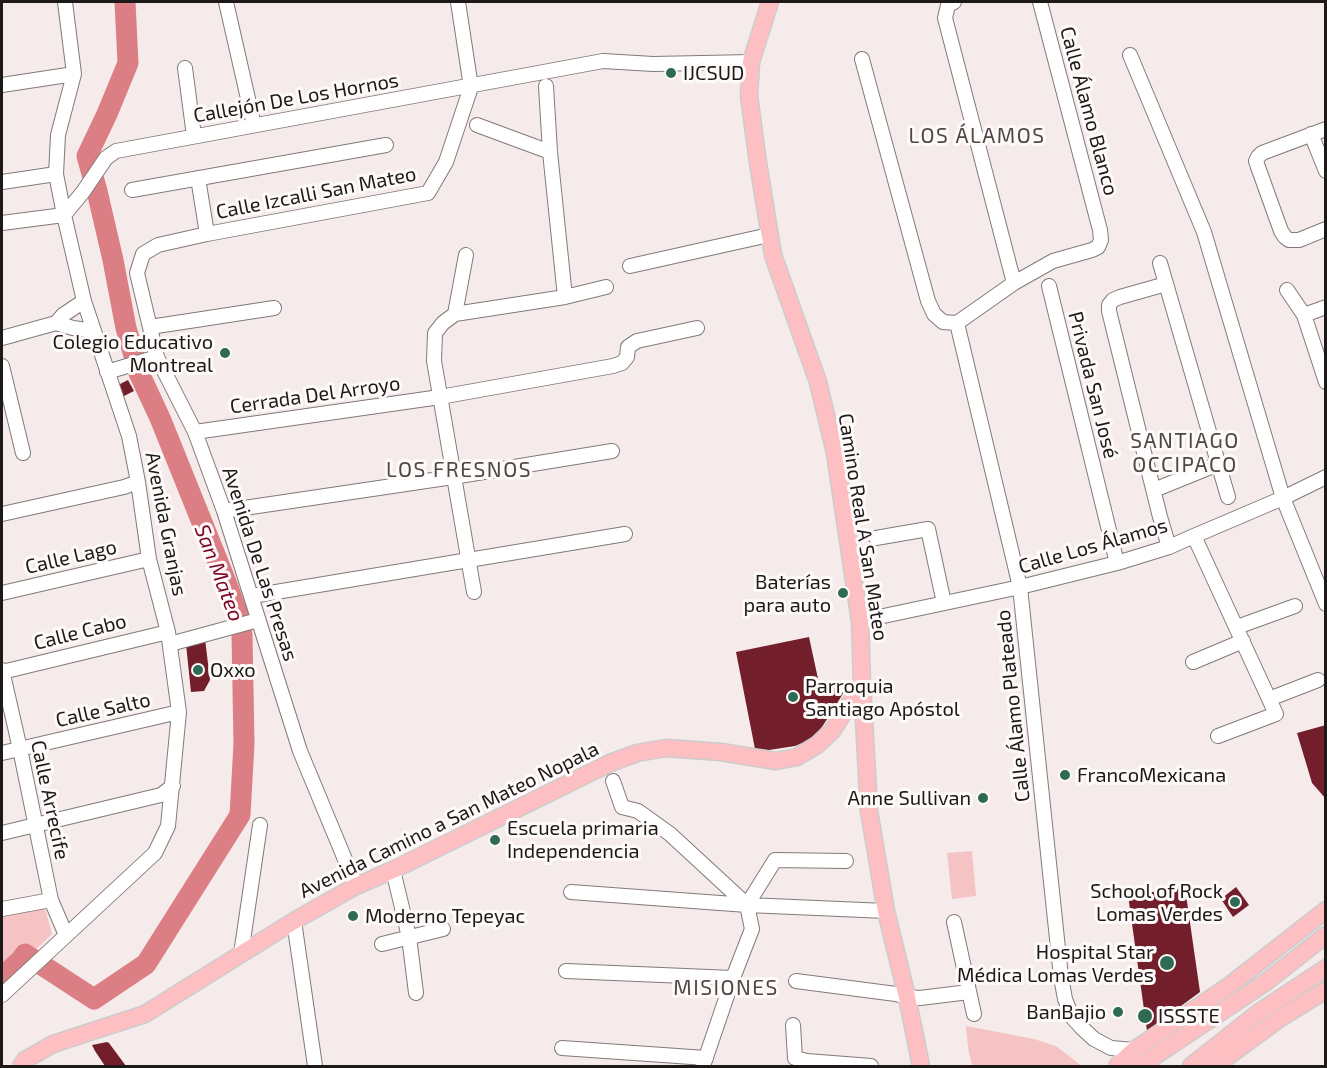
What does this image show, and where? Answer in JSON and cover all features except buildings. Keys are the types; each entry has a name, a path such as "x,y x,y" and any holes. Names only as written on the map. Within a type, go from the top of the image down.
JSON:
{"main road":[{"name":"Camino Real A San Mateo","path":"770,2 751,62 749,96 773,255 818,382 835,453 860,621 869,811 886,912 921,1066"},
{"name":"Avenida Camino a San Mateo Nopala","path":"21,1066 25,1060 53,1044 144,1014 294,921 356,886 610,763 637,753 666,748 721,752 776,761 797,757 817,745 832,730 862,684"},
{"path":"1117,1066 1134,1050 1230,985 1326,910"},
{"path":"1140,1066 1266,982 1326,935"},
{"path":"1192,1066 1258,1013 1326,968"},
{"path":"1215,1066 1279,1019 1326,990"}],"street":[{"name":"Avenida Granjas","path":"2,996 155,853 168,826 179,712 169,638 148,559 138,482 129,436 112,371 94,331 84,301 56,174 58,135 74,74 65,2"},
{"path":"226,2 254,125"},
{"path":"458,2 471,87 603,61 653,64 751,62"},
{"name":"Calle Álamo Blanco","path":"1014,284 1053,261 1098,247 1101,240 1040,2"},
{"path":"862,59 928,301 934,314 943,322 957,323 1014,284 945,18 951,3"},
{"path":"1130,55 1204,232 1282,498 1326,604"},
{"path":"185,68 195,136"},
{"path":"2,85 74,74"},
{"path":"546,86 550,152 565,297"},
{"name":"Callejón De Los Hornos","path":"64,215 105,158 116,151 471,87"},
{"name":"Calle Izcalli San Mateo","path":"143,254 158,245 207,234 428,193 446,162 471,87"},
{"path":"477,125 550,152"},
{"path":"1326,129 1262,153 1256,160 1285,237 1290,240 1299,240 1326,229"},
{"path":"1311,134 1326,171"},
{"path":"132,190 386,145"},
{"path":"2,182 56,174"},
{"path":"198,178 207,234"},
{"path":"2,223 64,215"},
{"path":"630,266 769,235"},
{"name":"Avenida De Las Presas","path":"143,254 137,273 150,327 153,358 195,432 252,596 254,621 300,751 356,886"},
{"path":"455,314 466,255"},
{"path":"1160,262 1228,497"},
{"path":"1166,284 1120,297 1109,305 1169,547"},
{"name":"Privada San José","path":"1049,286 1117,563"},
{"path":"474,591 434,361 435,333 455,314 565,297 606,287"},
{"path":"1287,290 1304,315 1326,382"},
{"path":"56,323 63,315 84,301"},
{"path":"1304,315 1326,307"},
{"path":"150,327 274,308"},
{"path":"2,338 56,323 94,331"},
{"name":"Calle Álamo Plateado","path":"957,323 1020,587 1065,999 1072,1017 1094,1039 1110,1048 1134,1050"},
{"name":"Cerrada Del Arroyo","path":"195,432 440,397 622,363 627,357 628,347 637,341 697,328"},
{"path":"112,371 153,358"},
{"path":"2,366 23,453"},
{"path":"224,511 612,451"},
{"path":"1154,490 1218,464"},
{"name":"Calle Los Álamos","path":"860,621 1020,587 1117,563 1169,547 1326,477"},
{"path":"2,514 138,482"},
{"path":"876,538 928,529 944,603"},
{"path":"252,596 625,534"},
{"path":"1194,536 1276,714 1218,736"},
{"name":"Calle Lago","path":"2,593 148,559"},
{"path":"1237,627 1295,606"},
{"name":"Calle Cabo","path":"2,671 234,627 254,621"},
{"path":"1193,662 1243,641"},
{"name":"Calle Arrecife","path":"2,671 51,900 66,935"},
{"path":"1269,699 1318,680"},
{"name":"Calle Salto","path":"2,753 179,712"},
{"path":"562,1048 705,1062 752,929 747,905 670,834 638,811 617,810 613,781"},
{"path":"2,833 161,795 173,786"},
{"path":"241,954 260,825"},
{"path":"747,905 775,860 846,861"},
{"path":"393,870 409,937 416,993"},
{"path":"571,892 747,905 886,912"},
{"path":"2,909 51,900"},
{"path":"294,921 315,1066"},
{"path":"954,922 974,1014"},
{"path":"382,944 442,929"},
{"path":"566,971 733,978"},
{"path":"796,981 921,998 969,992"},
{"path":"793,1025 795,1058 871,1066"}],"shaded area":[{"path":"972,851 976,896 952,899 947,853"},
{"path":"45,908 52,934 31,954 25,951 2,970 2,917"},
{"path":"966,1026 1034,1039 1056,1046 1082,1066 972,1066"}],"waterway":[{"name":"San Mateo","path":"2,977 25,954 94,999 146,964 240,815 244,744 242,635 239,617 160,418 139,373 126,328 113,260 87,156 128,63 125,2"}],"place":[{"name":"IJCSUD","path":"671,73"},
{"name":"Colegio Educativo Montreal","path":"225,353"},
{"name":"Baterías para auto","path":"843,593"},
{"name":"Oxxo","path":"198,670"},
{"name":"Parroquia Santiago Apóstol","path":"793,697"},
{"name":"FrancoMexicana","path":"1065,775"},
{"name":"Anne Sullivan","path":"983,798"},
{"name":"Escuela primaria Independencia","path":"495,840"},
{"name":"School of Rock Lomas Verdes","path":"1235,902"},
{"name":"Moderno Tepeyac","path":"353,916"},
{"name":"Hospital Star Médica Lomas Verdes","path":"1167,963"},
{"name":"BanBajio","path":"1118,1012"},
{"name":"ISSSTE","path":"1145,1016"}],"district":[{"name":"LOS ÁLAMOS","path":"977,136"},
{"name":"SANTIAGO OCCIPACO","path":"1185,453"},
{"name":"LOS FRESNOS","path":"459,470"},
{"name":"MISIONES","path":"726,988"}]}
